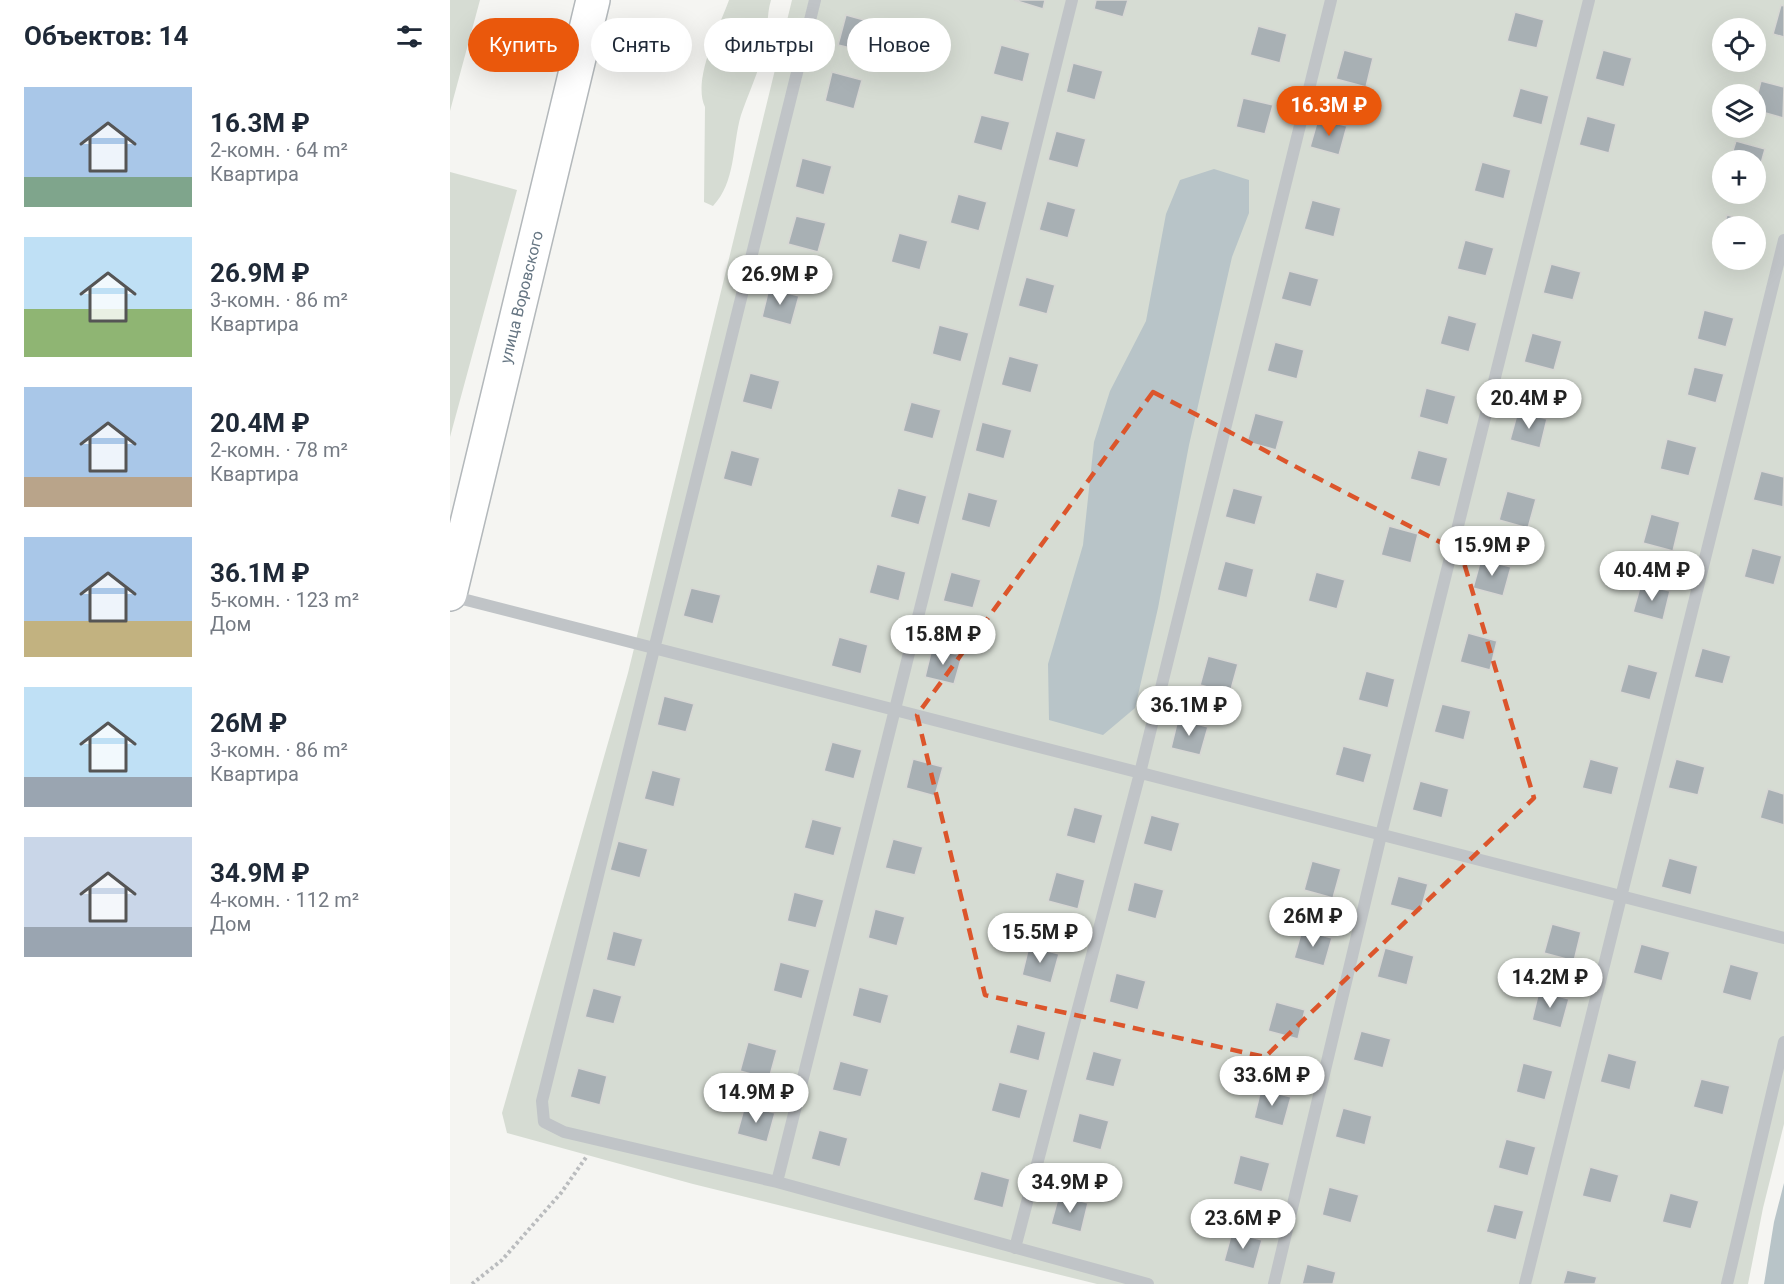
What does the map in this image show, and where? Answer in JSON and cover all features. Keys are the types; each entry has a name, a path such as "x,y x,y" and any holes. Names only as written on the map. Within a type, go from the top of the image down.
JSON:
{"main road":[{"name":"улица Воровского","path":"450,595 593,0"}],"lane":[{"path":"815,0 542,1101 544,1122 564,1132 777,1182 1148,1284"},
{"path":"777,1182 1072,0"},
{"path":"1015,1248 1140,774 1331,0"},
{"path":"1274,1284 1381,835 1589,0"},
{"path":"1526,1284 1784,240"},
{"path":"450,595 1784,938"},
{"path":"1727,1284 1784,1042"}],"path":[{"path":"472,1284 502,1260 561,1193 597,1140"}],"highlighted area":[{"path":"1153,392 1461,553 1534,798 1265,1057 985,995 917,715"}],"shaded area":[{"path":"450,0 480,0 475,18 468,18 468,44 450,111"},
{"path":"729,0 771,0 768,18 722,18"},
{"path":"792,0 1784,0 1784,1124 1763,1208 1748,1284 1097,1284 693,1184 507,1133 502,1113 628,673 774,72 835,72 835,18 788,18"},
{"path":"704,69 704,72 757,72 741,115 730,175 713,206 704,202 705,107 702,83"},
{"path":"1214,169 1249,180 1249,213 1232,257 1189,445 1158,608 1135,708 1103,735 1049,720 1048,664 1083,545 1094,442 1110,391 1146,321 1166,214 1180,180"},
{"path":"450,172 517,190 450,437"},
{"path":"1784,1183 1784,1284 1764,1284 1774,1222"}],"building":[{"path":"1014,0 1045,0 1043,9"},
{"path":"1096,0 1128,0 1123,17 1094,9"},
{"path":"1781,5 1784,6 1784,37 1773,34"},
{"path":"1515,12 1544,20 1537,48 1507,41"},
{"path":"846,15 857,18 847,18 847,47 838,45"},
{"path":"1258,26 1287,34 1280,63 1250,55"},
{"path":"1001,45 1030,53 1023,82 993,74"},
{"path":"1344,50 1373,58 1366,87 1336,79"},
{"path":"1603,50 1632,58 1624,87 1595,79"},
{"path":"1073,63 1103,71 1095,100 1066,92"},
{"path":"832,72 862,80 854,109 825,101"},
{"path":"1761,81 1784,87 1783,118 1766,113 1766,84 1760,84"},
{"path":"1520,88 1549,96 1542,125 1512,117"},
{"path":"1243,98 1273,105 1265,134 1236,127"},
{"path":"981,115 1010,122 1002,151 973,143"},
{"path":"1587,116 1616,124 1609,153 1579,145"},
{"path":"1318,119 1347,126 1339,155 1310,147"},
{"path":"1056,131 1086,139 1078,168 1048,160"},
{"path":"1736,141 1765,149 1765,150 1733,150"},
{"path":"802,158 832,166 824,195 795,187"},
{"path":"1482,162 1511,170 1504,199 1474,191"},
{"path":"958,194 987,202 979,231 950,223"},
{"path":"1312,200 1341,208 1334,237 1304,229"},
{"path":"1047,201 1076,209 1068,238 1039,230"},
{"path":"796,216 826,223 818,252 788,244"},
{"path":"899,233 928,241 920,270 891,262"},
{"path":"1465,240 1494,248 1486,276 1457,269"},
{"path":"1551,264 1581,272 1573,300 1543,293"},
{"path":"1289,271 1319,279 1311,307 1281,299"},
{"path":"1026,277 1055,285 1047,314 1018,306"},
{"path":"769,288 799,296 791,325 762,317"},
{"path":"1704,310 1734,318 1726,347 1697,339"},
{"path":"1448,315 1477,323 1469,352 1440,344"},
{"path":"939,325 969,333 961,362 932,354"},
{"path":"1532,333 1562,341 1554,370 1524,362"},
{"path":"1275,342 1304,350 1297,379 1267,371"},
{"path":"1009,356 1039,364 1031,393 1001,385"},
{"path":"1694,367 1724,374 1716,403 1687,395"},
{"path":"750,373 780,381 772,410 742,402"},
{"path":"1426,388 1456,396 1448,425 1419,417"},
{"path":"911,402 941,410 933,439 903,431"},
{"path":"1518,411 1547,419 1540,448 1510,440"},
{"path":"1255,413 1284,421 1276,450 1247,442"},
{"path":"982,422 1012,430 1004,459 975,451"},
{"path":"1667,439 1697,447 1689,476 1660,469"},
{"path":"731,450 760,458 752,487 723,479"},
{"path":"1418,450 1448,458 1440,487 1410,479"},
{"path":"1761,471 1784,477 1783,507 1753,500"},
{"path":"898,488 927,496 919,525 890,517"},
{"path":"1233,488 1263,496 1255,525 1225,517"},
{"path":"1507,491 1536,499 1528,528 1499,520"},
{"path":"968,492 998,500 990,528 961,520"},
{"path":"1651,514 1680,522 1673,551 1643,543"},
{"path":"1389,526 1418,534 1411,563 1381,555"},
{"path":"1752,548 1782,556 1774,585 1744,577"},
{"path":"1481,559 1511,567 1503,596 1473,588"},
{"path":"1225,561 1254,569 1247,598 1217,590"},
{"path":"877,564 906,572 899,601 869,593"},
{"path":"951,572 981,580 973,608 943,601"},
{"path":"1316,572 1345,580 1337,609 1308,601"},
{"path":"1641,584 1670,591 1663,620 1633,612"},
{"path":"691,588 721,595 713,624 683,616"},
{"path":"1468,633 1497,641 1490,670 1460,662"},
{"path":"839,637 868,645 861,674 831,666"},
{"path":"932,648 962,656 954,684 925,677"},
{"path":"1702,648 1731,656 1723,684 1694,677"},
{"path":"1208,656 1238,664 1230,693 1200,685"},
{"path":"1628,664 1658,672 1650,700 1620,692"},
{"path":"1366,671 1395,679 1388,708 1358,700"},
{"path":"664,696 694,704 686,732 657,725"},
{"path":"1442,704 1471,711 1464,740 1434,732"},
{"path":"1178,719 1208,727 1200,755 1171,748"},
{"path":"832,742 862,750 854,779 824,771"},
{"path":"1343,746 1372,754 1364,783 1335,775"},
{"path":"913,759 943,767 935,796 906,788"},
{"path":"1590,759 1619,767 1612,795 1582,788"},
{"path":"1676,759 1705,767 1698,795 1668,788"},
{"path":"652,770 681,778 674,807 644,799"},
{"path":"1420,781 1449,789 1442,818 1412,810"},
{"path":"1768,789 1784,794 1784,825 1760,818"},
{"path":"1074,807 1103,815 1095,844 1066,836"},
{"path":"1151,815 1180,823 1172,852 1143,844"},
{"path":"812,819 842,827 834,856 804,848"},
{"path":"893,839 923,847 915,875 885,868"},
{"path":"618,841 648,849 640,878 610,870"},
{"path":"1669,858 1698,866 1691,895 1661,887"},
{"path":"1312,861 1341,869 1333,898 1304,890"},
{"path":"1056,872 1085,880 1078,909 1048,901"},
{"path":"1398,876 1428,884 1420,913 1390,905"},
{"path":"1134,882 1164,890 1156,919 1127,911"},
{"path":"794,892 824,900 816,928 787,921"},
{"path":"875,909 905,917 897,946 868,938"},
{"path":"1552,924 1581,932 1574,961 1544,953"},
{"path":"1302,930 1332,938 1324,966 1294,958"},
{"path":"613,931 643,939 635,967 606,960"},
{"path":"1641,944 1670,952 1662,981 1633,973"},
{"path":"1029,946 1059,954 1051,983 1022,975"},
{"path":"1385,948 1414,956 1407,985 1377,977"},
{"path":"780,962 810,970 802,999 773,991"},
{"path":"1730,964 1759,972 1751,1001 1722,993"},
{"path":"1116,973 1146,981 1138,1010 1109,1002"},
{"path":"859,987 889,995 881,1024 852,1016"},
{"path":"593,988 622,996 614,1024 585,1017"},
{"path":"1539,991 1569,999 1561,1028 1532,1020"},
{"path":"1276,1002 1305,1010 1298,1039 1268,1031"},
{"path":"1017,1024 1046,1032 1039,1061 1009,1053"},
{"path":"1361,1031 1391,1039 1383,1068 1353,1060"},
{"path":"748,1042 777,1050 769,1079 740,1071"},
{"path":"1093,1051 1122,1059 1114,1087 1085,1080"},
{"path":"1608,1053 1637,1061 1630,1090 1600,1082"},
{"path":"840,1061 869,1069 861,1097 832,1090"},
{"path":"1523,1063 1553,1071 1545,1100 1516,1092"},
{"path":"578,1068 607,1076 600,1105 570,1097"},
{"path":"1701,1079 1730,1086 1723,1115 1693,1107"},
{"path":"999,1082 1028,1090 1020,1119 991,1111"},
{"path":"1261,1089 1291,1097 1283,1126 1254,1118"},
{"path":"745,1105 775,1113 767,1142 737,1134"},
{"path":"1343,1108 1372,1116 1365,1145 1335,1137"},
{"path":"1079,1113 1109,1121 1101,1150 1072,1142"},
{"path":"819,1130 848,1138 840,1167 811,1159"},
{"path":"1506,1139 1536,1147 1528,1176 1498,1168"},
{"path":"1240,1155 1270,1163 1262,1192 1233,1184"},
{"path":"1590,1167 1619,1175 1611,1203 1582,1196"},
{"path":"981,1171 1010,1179 1003,1208 973,1200"},
{"path":"1329,1187 1359,1195 1351,1223 1322,1215"},
{"path":"1670,1193 1699,1201 1691,1229 1662,1222"},
{"path":"1059,1195 1088,1203 1081,1232 1051,1224"},
{"path":"1494,1204 1524,1211 1516,1240 1486,1232"},
{"path":"1232,1232 1262,1240 1254,1269 1224,1261"},
{"path":"1307,1264 1336,1272 1333,1284 1302,1284"},
{"path":"1567,1270 1597,1277 1595,1284 1563,1284"}]}
